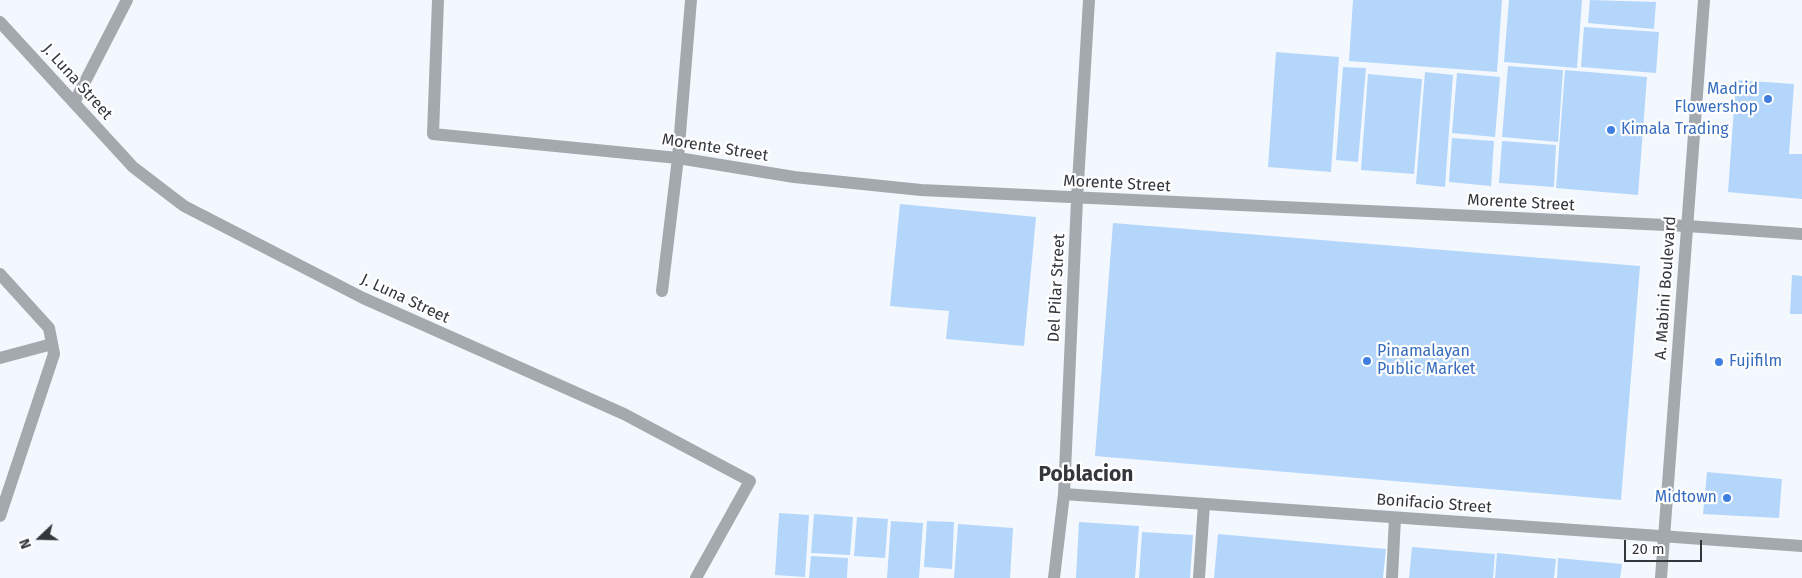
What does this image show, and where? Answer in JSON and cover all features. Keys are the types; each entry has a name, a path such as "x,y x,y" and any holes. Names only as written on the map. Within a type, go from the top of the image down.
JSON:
{"street":[{"path":"74,103 127,0"},
{"name":"Morente Street","path":"438,0 433,134 678,158 804,178 921,190 1077,199 1687,226 1802,234"},
{"path":"662,291 678,158 690,0"},
{"name":"Del Pilar Street","path":"1054,578 1064,494 1077,199 1089,0"},
{"name":"A. Mabini Boulevard","path":"1661,578 1704,0"},
{"name":"J. Luna Street","path":"0,22 133,167 184,206 363,298 624,414 750,480 696,578"},
{"path":"0,274 50,328 54,354 0,516"},
{"path":"0,358 52,344"},
{"name":"Bonifacio Street","path":"1064,494 1802,546"},
{"path":"1199,578 1204,504"},
{"path":"1392,578 1395,518"}],"building":[{"path":"1353,0 1502,0 1497,72 1349,61"},
{"path":"1509,0 1582,0 1577,68 1504,62"},
{"path":"1590,0 1656,2 1654,29 1588,23"},
{"path":"1584,27 1659,32 1656,73 1581,67"},
{"path":"1276,52 1339,57 1331,172 1268,167"},
{"path":"1508,66 1563,70 1558,142 1502,137"},
{"path":"1343,67 1366,68 1358,162 1336,160"},
{"path":"1565,70 1647,77 1638,195 1556,188"},
{"path":"1425,72 1453,75 1445,187 1416,184"},
{"path":"1457,73 1500,77 1495,137 1452,133"},
{"path":"1368,74 1422,79 1414,174 1361,170"},
{"path":"1736,80 1794,84 1789,154 1802,154 1802,199 1728,192"},
{"path":"1452,138 1494,141 1491,186 1449,182"},
{"path":"1502,141 1556,145 1554,187 1499,183"},
{"path":"900,204 1036,217 1024,346 946,339 949,311 890,306"},
{"name":"Pinamalayan Public Market","path":"1113,223 1640,266 1621,500 1095,456"},
{"path":"1792,275 1802,276 1802,314 1790,314"},
{"path":"1707,472 1782,479 1779,518 1703,514"},
{"path":"779,513 809,515 805,577 775,575"},
{"path":"814,514 853,517 850,555 811,553"},
{"path":"857,517 888,519 885,558 854,556"},
{"path":"891,521 923,523 919,578 887,578"},
{"path":"927,521 954,522 952,569 924,567"},
{"path":"1079,522 1139,526 1135,578 1076,578"},
{"path":"958,524 1013,528 1010,578 954,578"},
{"path":"1142,532 1193,535 1190,578 1139,578"},
{"path":"1218,534 1386,549 1383,578 1214,578"},
{"path":"1412,547 1495,554 1493,578 1409,578"},
{"path":"1497,553 1556,559 1554,578 1495,578"},
{"path":"811,556 848,558 847,578 809,578"},
{"path":"1558,558 1622,564 1620,578 1557,578"}],"place":[{"name":"Madrid Flowershop","path":"1768,99"},
{"name":"Kimala Trading","path":"1611,130"},
{"name":"Pinamalayan Public Market","path":"1367,361"},
{"name":"Fujifilm","path":"1719,362"},
{"name":"Midtown","path":"1727,498"}],"district":[{"name":"Poblacion","path":"1086,475"}]}
